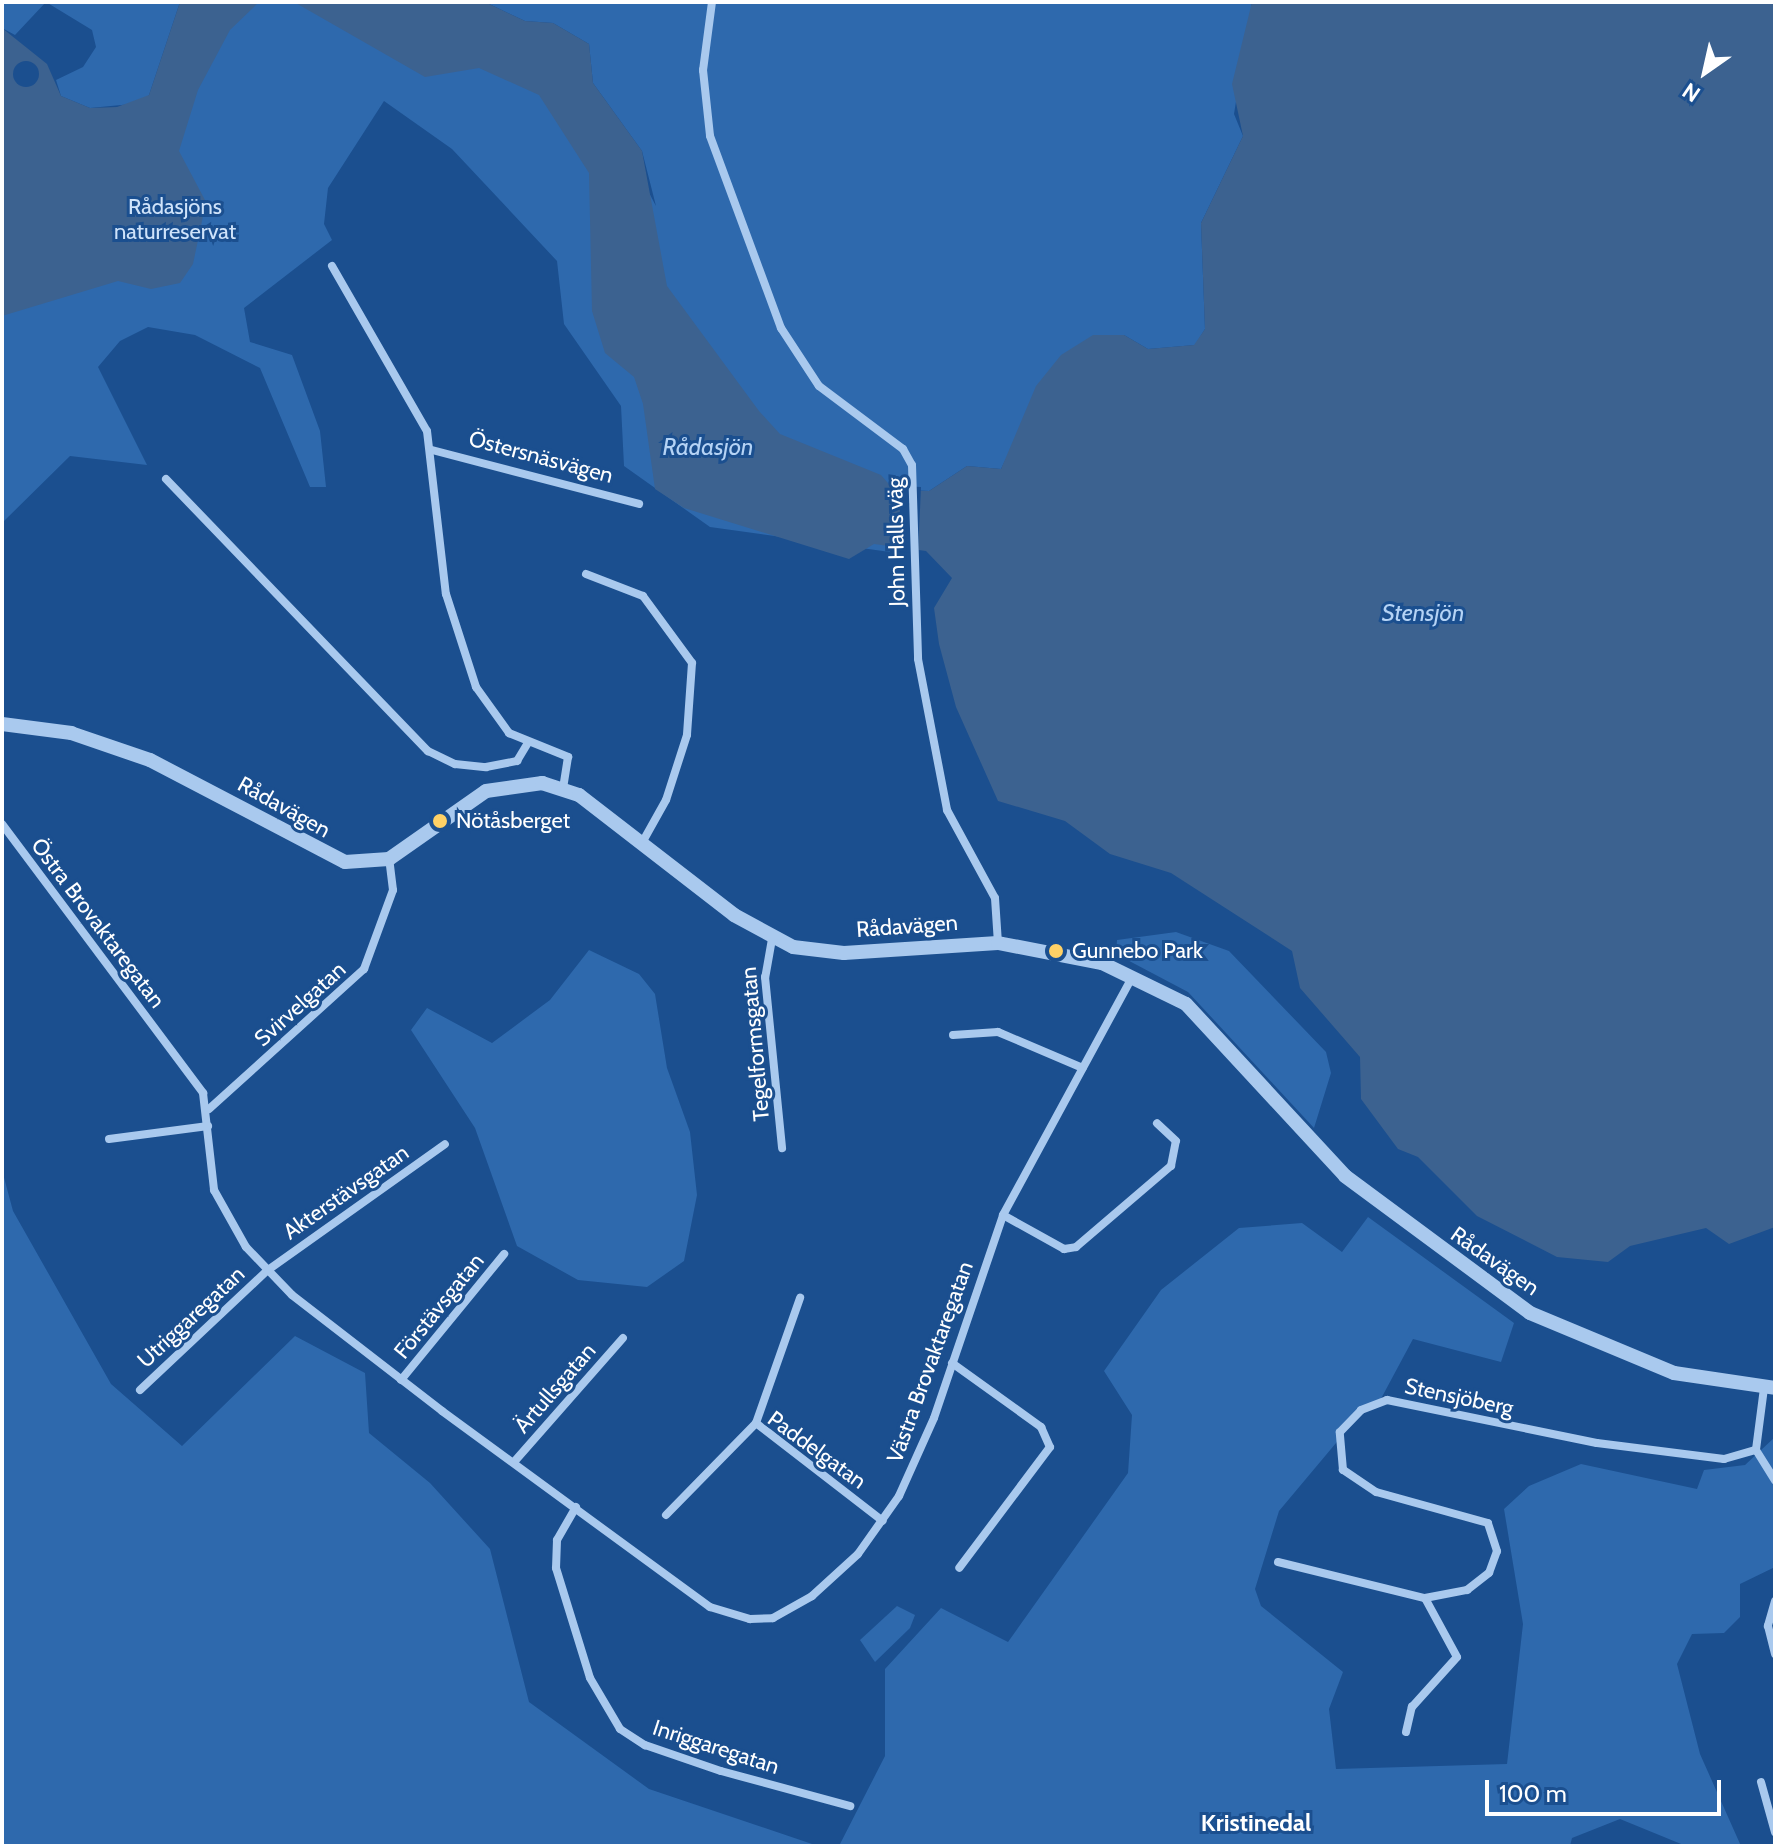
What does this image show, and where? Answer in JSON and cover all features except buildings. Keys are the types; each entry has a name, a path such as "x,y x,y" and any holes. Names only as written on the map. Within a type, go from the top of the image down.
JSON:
{"street":[{"name":"John Halls väg","path":"712,2 703,70 710,136 746,245 802,366 903,449 913,478 911,559 918,659 947,810 995,898 998,943"},
{"name":"Östersnäsvägen","path":"332,266 410,395 432,450 441,565 464,656 492,714 528,743"},
{"name":"Östersnäsvägen","path":"432,450 639,504"},
{"path":"166,479 428,751 455,764 486,767 520,760 528,743 568,757 563,788"},
{"path":"586,574 643,596 692,663 687,735 666,800 642,843"},
{"name":"Rådavägen","path":"2,724 71,733 150,760 325,855 360,863 389,859 486,791 528,782 563,788 772,939 844,953 998,943 1085,957 1133,975 1170,993 1216,1031 1373,1200 1530,1313 1663,1370 1770,1388"},
{"name":"Östra Brovaktaregatan","path":"2,824 130,1003 172,1046 209,1109"},
{"name":"Svirvelgatan","path":"209,1109 364,969 393,890 389,859"},
{"name":"Tegelformsgatan","path":"772,939 765,977 782,1148"},
{"name":"Västra Brovaktaregatan","path":"401,1380 710,1607 750,1619 773,1618 812,1596 883,1521 919,1454 1003,1215 1133,975"},
{"path":"953,1035 998,1032 1083,1068"},
{"path":"209,1109 214,1190 246,1247 268,1270 401,1380"},
{"path":"1003,1215 1064,1249 1076,1247 1165,1176 1176,1141 1157,1123"},
{"path":"109,1139 208,1126"},
{"name":"Akterstävsgatan","path":"268,1270 445,1144"},
{"name":"Förstävsgatan","path":"401,1380 504,1254"},
{"name":"Utriggaregatan","path":"140,1390 268,1270"},
{"path":"756,1423 800,1298"},
{"name":"Ärtullsgatan","path":"514,1462 623,1338"},
{"path":"952,1363 1041,1427 1050,1447 959,1568"},
{"path":"1770,1388 1756,1450 1775,1481"},
{"name":"Stensjöberg","path":"1278,1562 1425,1598 1478,1584 1494,1563 1494,1534 1483,1520 1376,1492 1343,1470 1340,1432 1373,1404 1416,1403 1546,1435 1707,1458 1756,1450"},
{"name":"Paddelgatan","path":"666,1515 756,1423 883,1521"},
{"name":"Inriggaregatan","path":"576,1507 557,1540 556,1568 590,1678 620,1729 706,1766 850,1806"},
{"path":"1406,1732 1412,1707 1457,1657 1452,1635 1428,1613 1425,1598"},
{"path":"1775,1601 1768,1626 1775,1654"},
{"path":"1761,1782 1775,1832"}],"green space":[{"path":"2,2 46,2 15,35 2,28"},
{"path":"46,2 180,2 149,95 142,103 90,108 61,96 56,80 83,67 96,47 92,30"},
{"name":"Rådasjöns naturreservat","path":"190,2 479,2 591,84 656,206 642,151 593,83 589,44 553,23 525,21 485,2 1252,2 1234,114 1243,136 1201,223 1205,329 1195,345 1148,349 1124,335 1018,434 1001,469 967,466 929,491 892,489 890,552 710,527 624,466 621,406 564,324 557,261 452,149 384,101 328,188 324,224 332,240 244,308 250,342 292,355 320,431 326,487 310,487 260,368 195,335 148,327 120,341 98,367 147,465 70,456 2,523 2,30 60,98 90,110 138,113 158,99"},
{"path":"1176,932 1229,951 1326,1052 1331,1073 1314,1128 1188,992 1116,954 1117,940"},
{"path":"589,950 639,974 655,994 667,1068 690,1132 697,1195 684,1261 647,1287 578,1280 517,1246 475,1128 411,1030 427,1008 492,1043 550,1000"},
{"path":"2,1170 13,1211 111,1384 182,1446 295,1336 365,1373 369,1433 430,1483 490,1549 529,1702 649,1789 818,1846 2,1846"},
{"path":"1368,1217 1514,1323 1501,1362 1413,1339 1376,1408 1362,1412 1279,1511 1255,1589 1261,1606 1343,1672 1329,1709 1336,1769 1507,1764 1523,1624 1504,1509 1529,1486 1581,1464 1697,1489 1704,1470 1745,1465 1775,1437 1775,1567 1740,1584 1740,1617 1724,1633 1692,1634 1677,1664 1700,1754 1741,1846 1686,1846 1620,1819 1572,1838 1570,1846 839,1846 885,1756 885,1669 941,1608 1008,1642 1128,1473 1132,1415 1104,1371 1161,1290 1239,1228 1302,1223 1342,1252"},
{"path":"897,1606 915,1615 910,1628 875,1662 860,1640"}],"water":[{"path":"180,2 259,2 230,30 198,90 179,151 206,202 193,264 180,283 151,289 118,281 2,316 2,28 47,64 61,96 90,108 117,107 149,95"},
{"name":"Stensjön","path":"294,2 485,2 525,21 553,23 589,44 593,83 642,151 667,286 759,411 780,434 881,475 894,490 929,491 967,466 1001,469 1036,386 1061,355 1093,335 1124,335 1148,349 1194,345 1205,329 1201,223 1243,136 1232,84 1252,2 1775,2 1775,1227 1729,1244 1706,1228 1630,1246 1608,1262 1557,1257 1477,1216 1418,1157 1398,1149 1361,1099 1360,1057 1300,988 1292,951 1171,873 1110,854 1065,821 998,801 956,707 939,644 934,608 952,578 926,551 874,544 849,559 684,508 655,489 643,404 634,377 605,353 592,311 589,173 539,95 479,68 425,77"}],"pier":[{"path":"26,61 35,65 39,74 35,83 26,87 17,83 13,74 17,65"},
{"path":"901,486 921,487 918,554 898,551"}],"place":[{"name":"Nötåsberget","path":"440,821"},
{"name":"Gunnebo Park","path":"1056,951"}],"district":[{"name":"Kristinedal","path":"1256,1823"}],"water label":[{"name":"Rådasjön","path":"708,447"}]}
